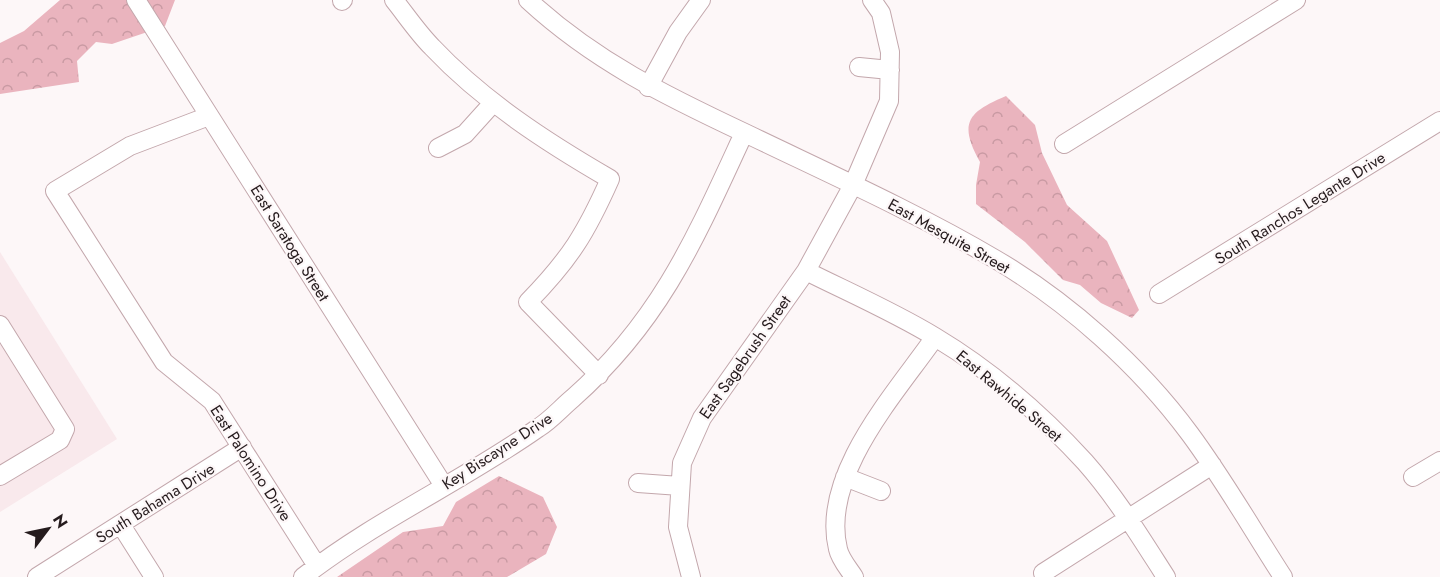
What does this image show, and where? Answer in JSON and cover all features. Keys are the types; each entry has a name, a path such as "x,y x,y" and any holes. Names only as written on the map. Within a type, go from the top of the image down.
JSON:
{"street":[{"name":"East Saratoga Street","path":"136,0 444,486"},
{"path":"394,0 432,47 493,103 548,143 610,179 587,231 559,270 528,302 600,375"},
{"name":"East Mesquite Street","path":"528,0 586,48 648,87 853,185 974,247 1052,298 1133,369 1188,431 1283,577"},
{"path":"648,87 678,32 700,0"},
{"name":"East Sagebrush Street","path":"691,577 678,527 682,463 702,418 806,270 853,185 889,101 890,52 881,13 872,0"},
{"path":"1064,144 1296,0"},
{"path":"859,67 890,70"},
{"path":"438,148 465,134 493,103"},
{"name":"East Palomino Drive","path":"209,116 130,146 55,191 164,362 212,401 242,447 310,572"},
{"name":"South Ranchos Legante Drive","path":"1159,294 1440,121"},
{"name":"Key Biscayne Drive","path":"310,572 539,428 600,375 646,321 670,284 706,217 744,133"},
{"name":"East Rawhide Street","path":"806,270 935,337 990,376 1043,420 1086,463 1129,519 1166,577"},
{"path":"0,325 65,429 60,440 0,476"},
{"path":"854,577 838,552 834,522 845,477 860,445 935,337"},
{"name":"South Bahama Drive","path":"37,577 242,447"},
{"path":"1413,477 1440,460"},
{"path":"1043,573 1212,465"},
{"path":"845,477 881,490"},
{"path":"638,483 680,486"},
{"path":"120,525 154,577"}],"shaded area":[{"path":"0,252 117,439 0,512"}],"green space":[{"path":"60,0 175,0 165,26 112,44 96,42 77,61 79,82 0,94 0,43 24,31"},
{"path":"1006,96 1035,125 1042,153 1067,205 1107,241 1139,310 1132,318 1101,303 1080,285 1063,280 1025,242 976,204 976,185 980,162 969,137 971,120 983,108"},
{"path":"499,476 543,497 557,527 546,554 507,577 337,577 403,532 443,526 456,502"}]}
